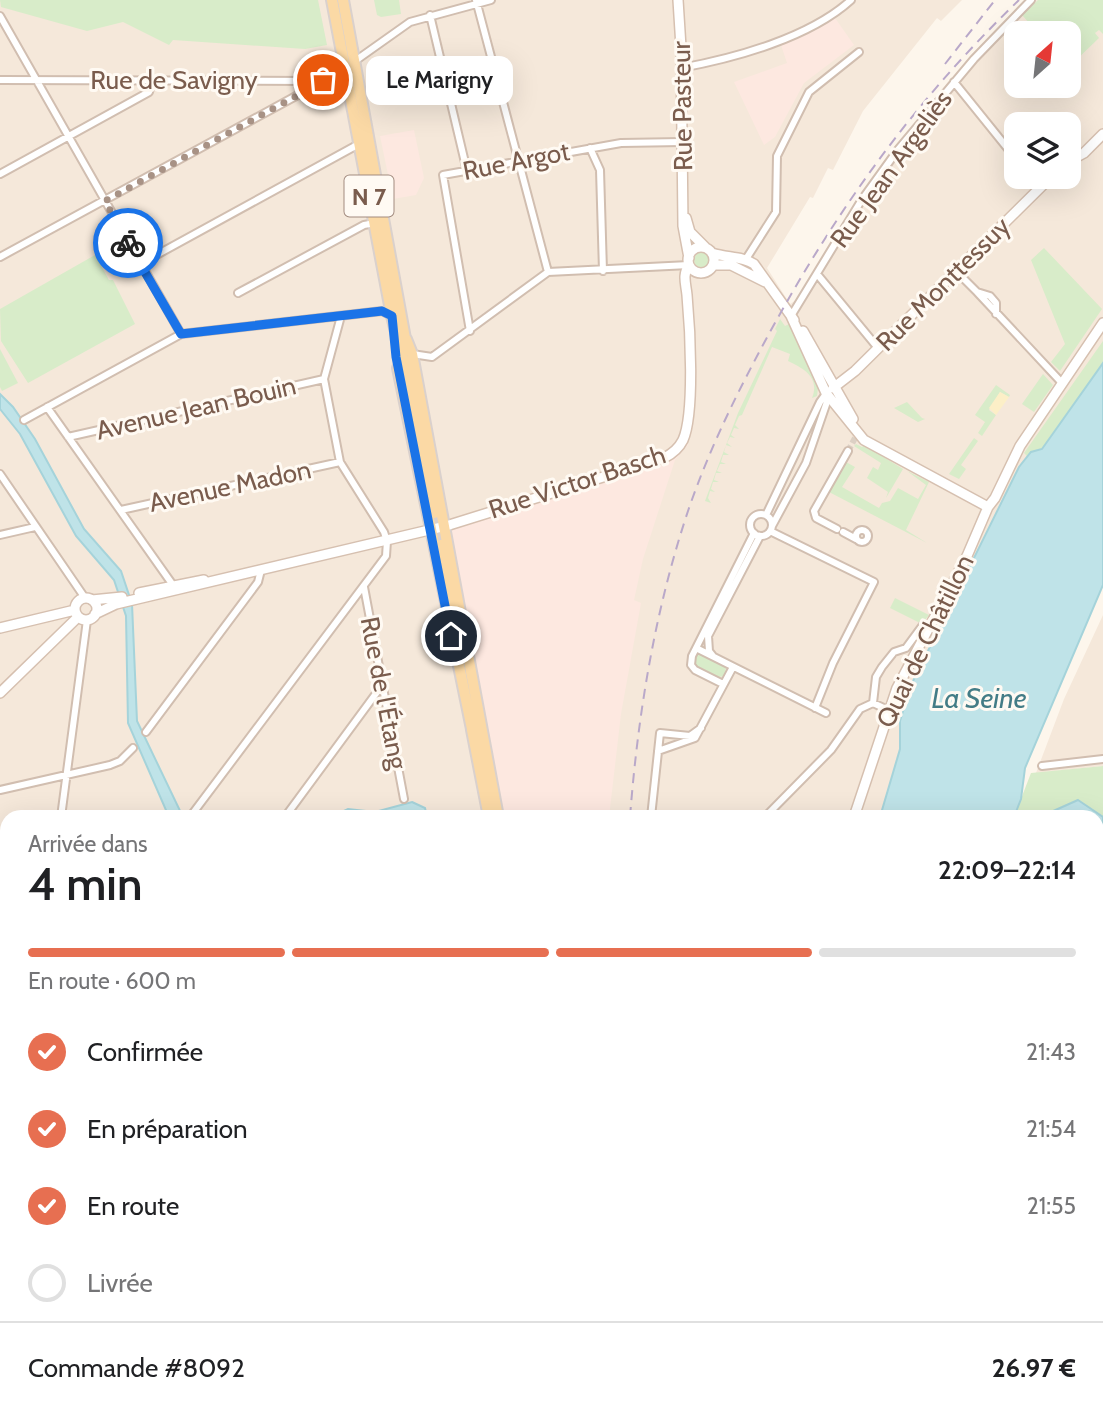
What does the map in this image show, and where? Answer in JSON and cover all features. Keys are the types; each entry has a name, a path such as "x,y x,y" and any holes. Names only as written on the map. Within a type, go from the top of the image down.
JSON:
{"main road":[{"name":"N 7","path":"332,0 392,316 411,392 434,513"},
{"name":"N 7","path":"343,0 406,339 411,392"},
{"name":"Rue Pasteur","path":"678,0 684,213 682,226 689,261"},
{"path":"1081,155 1103,134"},
{"name":"Rue Monttessuy","path":"829,392 878,348 1039,189"},
{"name":"Rue Pasteur","path":"684,213 690,232 708,250"},
{"path":"699,273 689,261 694,249 746,259 761,271 815,348 829,392 858,434"},
{"path":"708,250 713,265"},
{"name":"Rue Victor Basch","path":"446,526 657,461 675,451 685,433 689,413 685,270 689,261"},
{"path":"713,265 731,265 770,284"},
{"path":"687,293 690,282 713,265"},
{"name":"N 7","path":"392,316 396,357 429,530 488,810"},
{"path":"791,316 839,410 858,434 870,444 985,505"},
{"name":"Quai de Châtillon","path":"856,810 888,710 967,556 985,505 995,498 1011,463 1103,323"},
{"name":"N 7","path":"406,339 412,354 446,526 498,810"},
{"path":"0,628 84,615 120,600 446,526"},
{"name":"N 7","path":"440,545 466,678 473,734"},
{"path":"84,615 76,603 89,599 120,600"},
{"path":"0,693 96,605 89,599"},
{"name":"N 7","path":"466,678 483,741"}],"street":[{"path":"346,75 355,62 410,22 491,0"},
{"path":"681,68 716,62 822,22 851,0"},
{"name":"Rue Jean Argeliès","path":"791,316 876,180 954,82 1031,0"},
{"path":"476,2 548,272"},
{"path":"430,15 467,171"},
{"path":"0,16 181,334"},
{"path":"746,259 776,212 777,156 809,92 859,52"},
{"name":"Rue de Savigny","path":"0,80 315,81 346,75"},
{"path":"0,174 149,92 152,80"},
{"path":"0,257 307,90 315,81"},
{"path":"954,82 1004,144"},
{"path":"590,148 621,143 682,142"},
{"path":"140,264 359,145"},
{"name":"Rue Argot","path":"470,331 443,175 590,148 600,170 603,271"},
{"path":"238,293 364,225 374,223"},
{"path":"412,354 432,357 548,272 603,271 689,261"},
{"path":"956,271 977,292 990,296 996,303 996,314 1062,383"},
{"path":"817,274 878,348"},
{"path":"24,421 181,334 382,311 392,316"},
{"path":"195,810 385,559 387,541 340,462 324,379 341,316"},
{"name":"Avenue Jean Bouin","path":"68,437 324,379"},
{"path":"723,684 692,668 692,656 757,534 771,529 806,463 829,392"},
{"path":"815,708 833,663 874,582 771,529 766,515 829,392"},
{"path":"47,407 175,587"},
{"path":"822,414 839,410"},
{"path":"848,451 814,511 816,519 856,538"},
{"name":"Avenue Madon","path":"121,510 340,462"},
{"path":"0,474 35,527 89,599"},
{"path":"757,534 751,521 756,516 766,515"},
{"path":"0,536 35,527"},
{"path":"715,657 709,650 708,636 757,534"},
{"path":"146,732 258,582 261,570"},
{"name":"Rue de l'Étang","path":"364,587 404,799"},
{"path":"62,810 84,615"},
{"path":"873,703 876,677 882,667 894,652 906,648 923,625 929,628"},
{"path":"696,648 826,713"},
{"path":"658,751 693,740 733,667"},
{"path":"290,810 383,684"},
{"path":"772,810 831,750 860,709 873,703 888,710"},
{"path":"652,810 660,733 690,736 701,728"},
{"path":"0,790 110,765 120,761 133,748"},
{"path":"1042,766 1103,759"}],"shaded area":[{"path":"0,0 962,0 941,21 937,18 863,111 833,170 828,168 813,198 810,197 767,268 790,304 796,300 871,182 903,138 948,82 1004,23 1004,98 1082,98 1082,21 1006,21 1026,0 1103,0 1103,482 947,810 0,810"},
{"path":"835,18 854,45 804,83 775,137 764,145 734,82 787,63 780,42"},
{"path":"414,130 424,178 416,195 393,199 380,136"},
{"path":"685,433 688,445 675,460 643,559 634,600 641,603 621,714 610,810 498,810 446,526 670,455"},
{"path":"1103,615 1103,766 1036,773 1064,699"}],"green space":[{"path":"0,0 318,0 327,45 305,49 173,40 169,45 123,22 87,31 1,7"},
{"path":"374,0 399,0 401,14 381,17 377,15"},
{"path":"1038,0 1103,0 1103,34 1099,30 1095,33 1099,38 1082,54 1082,21 1027,21 1022,15"},
{"path":"1044,248 1102,309 1060,371 1051,362 1065,344 1031,260"},
{"path":"699,252 705,252 710,260 708,266 699,268 694,263 694,257"},
{"path":"95,255 109,280 113,280 135,324 28,383 1,341 0,309"},
{"path":"780,319 785,326 789,324 818,388 817,396 812,398 814,385 809,375 788,361 790,354 772,347 735,425 739,429 734,428 731,435 735,438 730,437 727,443 732,447 726,445"},
{"path":"1103,341 1103,363 1042,449 1027,456 1024,453"},
{"path":"0,349 18,383 2,391 0,387"},
{"path":"1043,374 1053,385 1034,412 1022,404"},
{"path":"996,385 1010,395 1009,397 1000,392 989,410 996,415 982,436 978,433 985,422 975,415"},
{"path":"907,402 925,419 918,422 894,408"},
{"path":"974,438 978,441 961,465 966,469 959,479 949,474"},
{"path":"856,444 862,447 864,445 903,469 886,498 888,492 867,478 873,467 878,470 881,463 854,446"},
{"path":"726,445 724,452 729,455 723,455 721,462 726,464 720,464 717,471 722,473 716,473 714,480 719,482 713,482 711,489 715,492 710,491 708,498 711,503 705,501"},
{"path":"846,462 855,467 842,487 879,508 882,503 890,501 898,488 918,499 926,485 907,471 929,482 906,530 927,543 829,492"},
{"path":"895,598 929,615 922,624 890,608"},
{"path":"700,653 726,666 725,676 719,677 695,665 694,658"},
{"path":"1103,766 1103,810 1093,810 1078,800 1056,810 1017,810 1031,773"}],"sand":[{"path":"1000,392 1009,397 996,415 989,408"}],"water":[{"name":"La Seine","path":"1103,363 1103,585 1025,768 1017,810 882,810 900,749 900,721 911,685 1019,467 1031,452 1042,449"},
{"path":"0,394 13,407 35,439 84,529 121,571 132,604 137,721 180,810 166,810 128,723 126,616 114,580 76,536 20,434 0,409"},
{"path":"1078,800 1093,810 1056,810"},
{"path":"412,802 425,810 382,810"}],"tunnel":[{"path":"848,451 855,438"},
{"path":"434,513 441,545"}],"railway":[{"path":"945,64 995,0"},
{"path":"631,810 643,701 666,586 688,511 732,404 791,295 847,204 944,78 1019,0"}],"way so far":[{"path":"128,243 105,201 307,90 315,81 323,80"}],"place":[{"name":"Le Marigny","path":"323,80"}],"route":[{"path":"128,243 181,334 382,311 392,316 396,357 451,636"}]}
